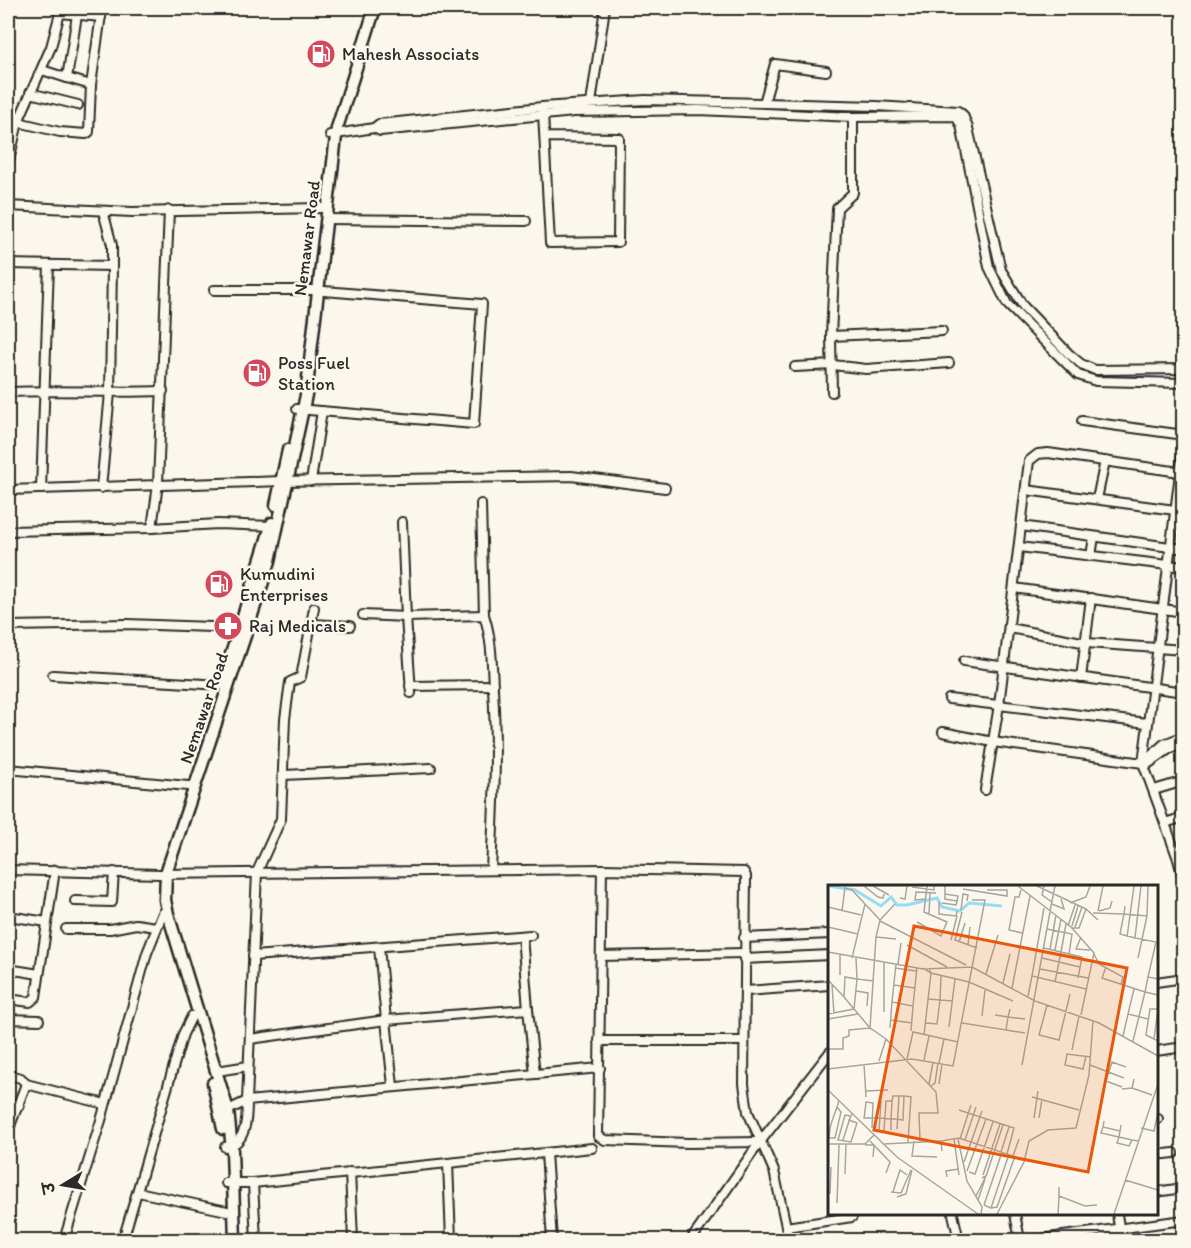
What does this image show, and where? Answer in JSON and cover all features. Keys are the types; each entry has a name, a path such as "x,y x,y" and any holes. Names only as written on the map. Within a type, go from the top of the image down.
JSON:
{"highway":[{"name":"Nemawar Road","path":"224,1112 192,1016 163,913 159,887 251,609 285,481 300,409 326,219 336,106 368,8"},
{"name":"Nemawar Road","path":"315,290 321,208 333,134 375,8"},
{"name":"Nemawar Road","path":"177,827 188,786 240,628 251,609 271,526 285,481"},
{"name":"Nemawar Road","path":"163,873 168,914 217,1071 228,1147 235,1240"},
{"name":"Nemawar Road","path":"228,1240 227,1211 230,1184"}],"street":[{"path":"18,122 60,132 88,133 91,85 102,8"},
{"path":"591,103 604,8"},
{"path":"8,165 18,122 42,70 61,10 77,15 101,17"},
{"path":"67,78 77,15"},
{"path":"764,103 775,64 826,71"},
{"path":"42,70 91,85"},
{"path":"30,93 78,105"},
{"path":"333,134 374,128 380,131 591,103 645,100 817,104 958,111 963,115 970,138 1001,270 1023,306 1068,353 1081,364 1095,370 1184,369"},
{"path":"817,104 817,116"},
{"path":"543,111 698,110 853,117 957,117 961,125 989,267 1007,304 1078,375 1096,381 1184,383"},
{"path":"543,111 550,243 618,242 620,138 545,137"},
{"path":"832,392 831,336 837,208 853,193 853,117"},
{"path":"8,206 103,211 321,208"},
{"path":"152,528 158,484 163,392 169,210"},
{"path":"101,488 110,393 112,266 112,245 103,211"},
{"path":"326,219 525,222"},
{"path":"8,264 112,266"},
{"path":"41,489 50,265"},
{"path":"214,291 315,290 482,304 474,424 300,409"},
{"path":"831,336 942,331"},
{"path":"795,367 833,365 866,369 949,363"},
{"path":"8,392 44,390 110,393 163,392"},
{"path":"311,481 322,411"},
{"path":"1082,421 1184,435"},
{"path":"1184,442 1178,506 1151,688 1144,764 1165,823 1181,858 1184,882"},
{"path":"985,790 999,705 1029,461 1038,454 1048,453 1105,461 1181,466"},
{"path":"1097,499 1105,461"},
{"path":"8,490 158,484 571,476 665,488"},
{"path":"1026,490 1178,506"},
{"path":"481,504 484,615 489,629 497,746 491,870"},
{"path":"402,522 411,690 493,685"},
{"path":"8,531 218,524 271,526"},
{"path":"1021,526 1184,549"},
{"path":"1091,556 1094,537"},
{"path":"1019,547 1184,567"},
{"path":"1014,588 1184,612"},
{"path":"1081,678 1092,598"},
{"path":"228,1147 247,1125 257,872 281,819 285,719 290,682 302,677 314,608"},
{"path":"363,615 406,617 484,615"},
{"path":"8,626 127,624 240,628"},
{"path":"312,624 350,626"},
{"path":"1009,628 1086,643 1184,650"},
{"path":"964,661 1184,692"},
{"path":"53,675 222,685"},
{"path":"950,699 1147,723"},
{"path":"943,732 993,742 1144,764 1169,749 1184,744"},
{"path":"1144,764 1164,744 1184,736"},
{"path":"284,775 431,768"},
{"path":"8,769 188,786"},
{"path":"1154,790 1184,781"},
{"path":"1165,823 1184,817"},
{"path":"602,869 598,1136 605,1140 688,1143 760,1142"},
{"path":"8,870 163,873 602,869 744,872 746,876 744,1041 747,1112 774,1171 789,1240"},
{"path":"8,999 35,1000 56,870"},
{"path":"75,901 112,902 114,872"},
{"path":"64,1240 156,927 163,913"},
{"path":"8,916 47,922"},
{"path":"66,929 110,929 136,924 156,927"},
{"path":"744,938 828,934"},
{"path":"254,956 531,935"},
{"path":"522,936 535,1074"},
{"path":"380,947 393,1086"},
{"path":"602,956 828,955"},
{"path":"8,969 39,974"},
{"path":"1158,982 1184,978"},
{"path":"745,991 828,985"},
{"path":"250,1039 386,1020 528,1009"},
{"path":"123,1240 183,1034 192,1016"},
{"path":"8,1019 39,1020"},
{"path":"599,1041 744,1041"},
{"path":"1158,1051 1184,1047"},
{"path":"691,1240 760,1142 828,1055"},
{"path":"217,1071 248,1066"},
{"path":"224,1112 247,1101 600,1068"},
{"path":"8,1075 21,1078 26,1084 105,1104"},
{"path":"8,1130 26,1084"},
{"path":"8,1104 19,1106"},
{"path":"230,1184 592,1148"},
{"path":"546,1153 552,1240"},
{"path":"1158,1155 1174,1153"},
{"path":"448,1163 451,1240"},
{"path":"350,1172 353,1240"},
{"path":"253,1183 256,1240"},
{"path":"1158,1192 1183,1188"},
{"path":"138,1192 227,1211"},
{"path":"953,1215 959,1240"},
{"path":"1015,1215 1020,1240"},
{"path":"1118,1215 1121,1240"},
{"path":"786,1227 852,1217"},
{"path":"1034,1240 1184,1220"}],"place":[{"name":"Mahesh Associats","path":"321,54"},
{"name":"Poss Fuel Station","path":"257,373"},
{"name":"Kumudini Enterprises","path":"219,584"},
{"name":"Raj Medicals","path":"228,626"}]}
